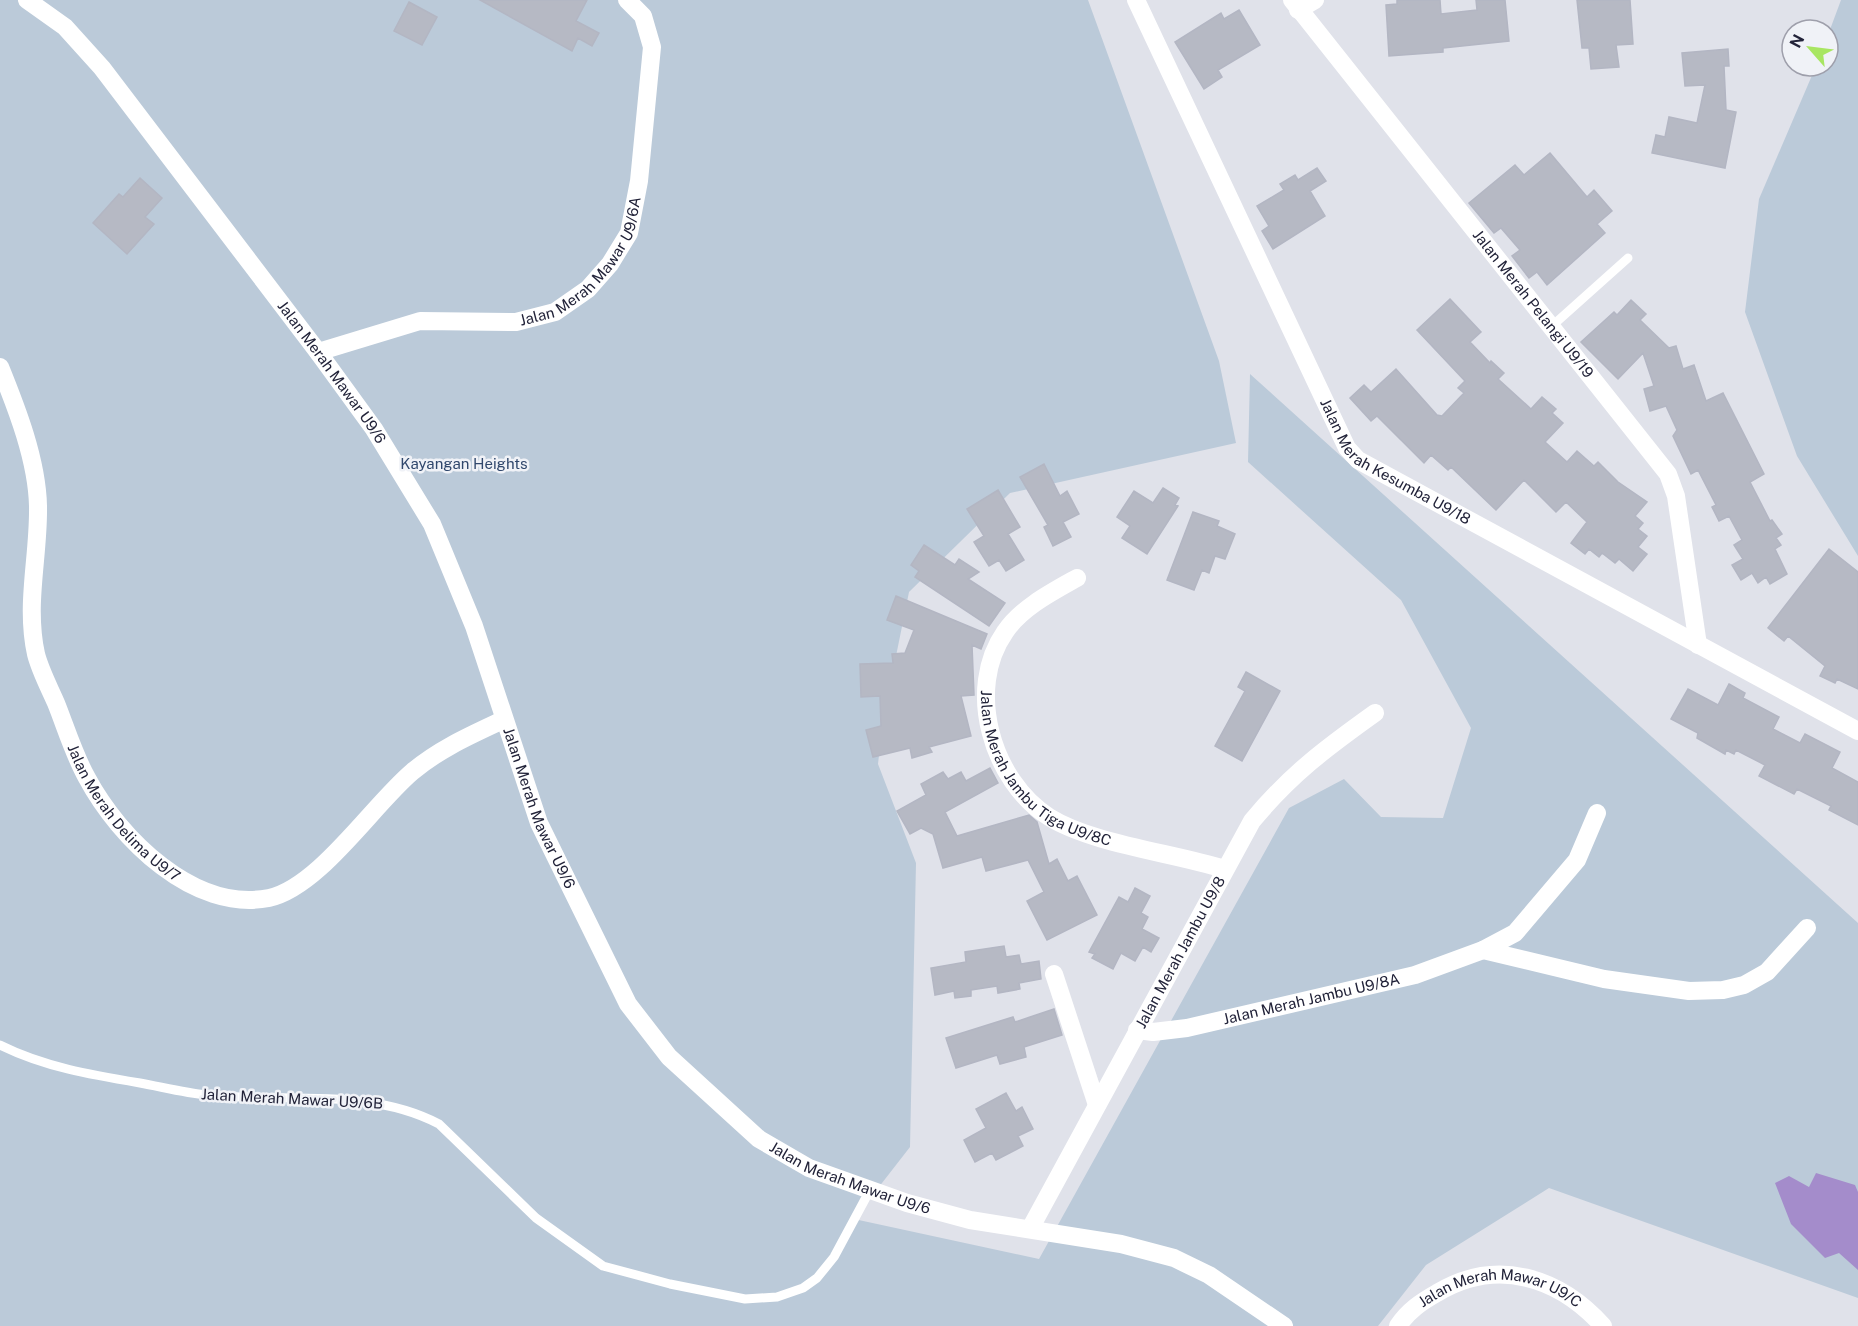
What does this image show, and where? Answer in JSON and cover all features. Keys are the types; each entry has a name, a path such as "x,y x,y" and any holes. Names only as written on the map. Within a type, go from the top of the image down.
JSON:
{"street":[{"name":"Jalan Merah Mawar U9/6","path":"27,0 65,27 102,68 374,429 432,524 474,626 503,720 539,823 628,1004 662,1048 759,1138 809,1168 907,1203 970,1220 1121,1244 1174,1258 1209,1275 1284,1326"},
{"name":"Jalan Merah Mawar U9/6A","path":"318,352 420,321 516,322 555,312 588,289 610,264 629,233 639,181 652,47 643,16 627,0"},
{"name":"Jalan Merah Kesumba U9/18","path":"1136,0 1347,448 1358,460 1858,731"},
{"path":"1295,5 1316,0"},
{"name":"Jalan Merah Pelangi U9/19","path":"1295,5 1668,474 1676,496 1698,645"},
{"name":"Jalan Merah Delima U9/7","path":"0,368 12,397 36,482 37,527 30,611 37,655 88,779 143,852 176,876 193,886 237,898 268,898 288,890 332,855 410,773 458,741 503,720"},
{"name":"Jalan Merah Jambu Tiga U9/8C","path":"1077,578 1034,604 1006,630 992,654 984,690 993,742 1010,774 1029,800 1049,817 1098,836 1224,869"},
{"name":"Jalan Merah Jambu U9/8","path":"1030,1229 1252,820 1278,789 1307,762 1375,713"},
{"name":"Jalan Merah Jambu U9/8A","path":"1137,1030 1153,1032 1187,1028 1392,981 1483,950 1515,933 1540,906 1577,860 1597,813"},
{"path":"1483,950 1604,979 1689,991 1723,990 1744,985 1767,972 1807,928"},
{"path":"1054,974 1096,1105"},
{"name":"Jalan Merah Mawar U9/C","path":"1398,1326 1416,1305 1448,1287 1495,1275 1522,1276 1545,1282 1572,1296 1603,1326"}],"lane":[{"path":"1552,326 1628,258"},
{"name":"Jalan Merah Mawar U9/6B","path":"0,1045 17,1054 69,1071 207,1095 380,1103 420,1114 440,1124 536,1218 603,1266 670,1284 745,1299 777,1298 803,1288 817,1278 834,1257 870,1190"}],"green space":[{"name":"Kayangan Heights","path":"0,0 1088,0 1219,361 1236,443 1010,493 909,592 883,720 878,764 916,863 910,1147 854,1219 1039,1259 1289,808 1344,779 1381,817 1443,818 1471,728 1401,600 1248,462 1250,374 1858,923 1858,1298 1549,1188 1426,1265 1378,1326 0,1326"},
{"path":"1841,0 1858,0 1858,556 1797,456 1745,312 1759,199 1811,78 1840,78 1840,18 1834,18"}],"shaded area":[{"path":"1816,1173 1855,1185 1858,1192 1858,1270 1839,1253 1825,1258 1791,1224 1775,1183 1789,1176 1809,1187"}],"building":[{"path":"480,0 587,0 576,21 599,33 592,46 578,38 572,51"},
{"path":"1397,0 1440,0 1441,14 1477,10 1476,0 1505,0 1509,41 1443,48 1443,52 1389,56 1386,5 1397,4"},
{"path":"1577,0 1630,0 1633,44 1616,45 1619,67 1591,69 1589,48 1582,48"},
{"path":"409,2 437,17 422,45 394,31"},
{"path":"1239,10 1260,45 1218,70 1222,77 1204,89 1175,42 1221,13 1224,19"},
{"path":"1728,49 1729,66 1724,66 1726,110 1736,112 1725,168 1652,153 1656,135 1665,137 1669,117 1697,123 1705,85 1685,86 1682,53"},
{"path":"1550,153 1587,197 1594,190 1612,211 1597,224 1605,233 1547,285 1537,272 1529,278 1512,256 1520,250 1501,228 1494,233 1469,203 1515,165 1524,175"},
{"path":"1317,168 1326,181 1310,191 1325,216 1273,249 1262,231 1269,226 1257,206 1284,190 1280,184 1295,175 1298,180"},
{"path":"140,178 162,198 145,217 154,224 127,254 93,223 119,194 123,197"},
{"path":"1450,299 1481,332 1470,342 1490,363 1491,361 1504,373 1498,379 1531,409 1542,397 1556,409 1552,413 1563,423 1545,442 1567,462 1577,451 1594,466 1598,462 1618,482 1647,502 1635,516 1643,523 1638,529 1647,536 1638,547 1647,554 1633,571 1619,559 1615,563 1602,553 1599,557 1589,549 1585,554 1571,543 1587,522 1566,502 1556,512 1524,480 1496,510 1451,467 1448,470 1431,455 1424,463 1377,416 1371,421 1350,398 1364,385 1371,392 1396,369 1437,415 1442,416 1464,393 1458,388 1465,381 1417,330"},
{"path":"1631,300 1646,314 1640,320 1669,348 1676,346 1683,369 1694,365 1706,401 1723,393 1764,474 1750,482 1770,521 1772,520 1782,534 1776,538 1781,545 1775,549 1787,574 1770,584 1766,577 1758,583 1752,573 1741,580 1732,565 1743,559 1734,545 1742,540 1729,516 1719,521 1712,507 1716,505 1698,470 1691,474 1673,436 1677,430 1666,406 1650,411 1644,389 1654,386 1643,353 1618,379 1581,342 1614,312 1617,315"},
{"path":"1044,464 1060,496 1067,491 1079,514 1063,522 1071,537 1053,546 1044,527 1048,525 1020,477"},
{"path":"1163,488 1179,498 1175,505 1178,506 1147,554 1122,538 1130,526 1117,517 1134,491 1153,503"},
{"path":"998,490 1020,527 1008,534 1024,560 1006,571 999,560 989,566 974,542 984,536 967,509"},
{"path":"1193,512 1219,521 1217,526 1235,534 1225,559 1215,556 1209,573 1202,570 1194,590 1167,580"},
{"path":"924,545 955,565 959,559 979,572 968,579 1005,603 989,626 915,577 919,571 911,565"},
{"path":"1829,549 1858,572 1858,689 1837,679 1835,683 1820,676 1825,666 1788,636 1784,641 1768,628"},
{"path":"896,596 987,634 981,649 972,645 974,695 961,696 971,736 929,747 932,752 912,758 910,748 873,757 866,730 881,726 880,696 861,697 860,664 893,663 892,654 905,653 914,630 887,620"},
{"path":"1246,672 1280,691 1242,761 1215,746 1245,691 1238,687"},
{"path":"1729,684 1745,693 1743,698 1779,717 1773,729 1800,743 1805,734 1840,752 1832,768 1858,782 1858,825 1829,810 1831,806 1797,789 1794,794 1759,776 1765,765 1736,750 1734,754 1726,750 1725,754 1697,738 1698,733 1671,719 1688,689 1718,705"},
{"path":"990,768 998,783 945,812 957,836 1029,815 1037,822 1049,864 1057,859 1068,881 1077,876 1097,915 1047,940 1027,901 1044,892 1028,860 986,871 982,857 943,868 933,834 921,828 910,834 897,811 926,795 921,784 943,772 948,779 961,772 966,781"},
{"path":"1135,888 1150,896 1141,913 1148,917 1142,929 1159,938 1151,952 1143,947 1135,961 1121,953 1113,969 1092,958 1095,954 1089,952 1119,897 1128,902"},
{"path":"1004,946 1006,957 1019,955 1021,964 1039,961 1041,979 1019,983 1020,989 998,993 997,986 971,990 971,996 955,998 954,991 935,995 931,968 966,962 965,952"},
{"path":"1054,1009 1062,1035 1024,1047 1026,1057 1000,1064 997,1055 956,1068 946,1038 1013,1017 1015,1022"},
{"path":"1006,1093 1016,1111 1022,1107 1033,1129 1018,1136 1023,1146 996,1160 992,1153 975,1162 964,1140 986,1128 976,1109"}]}
